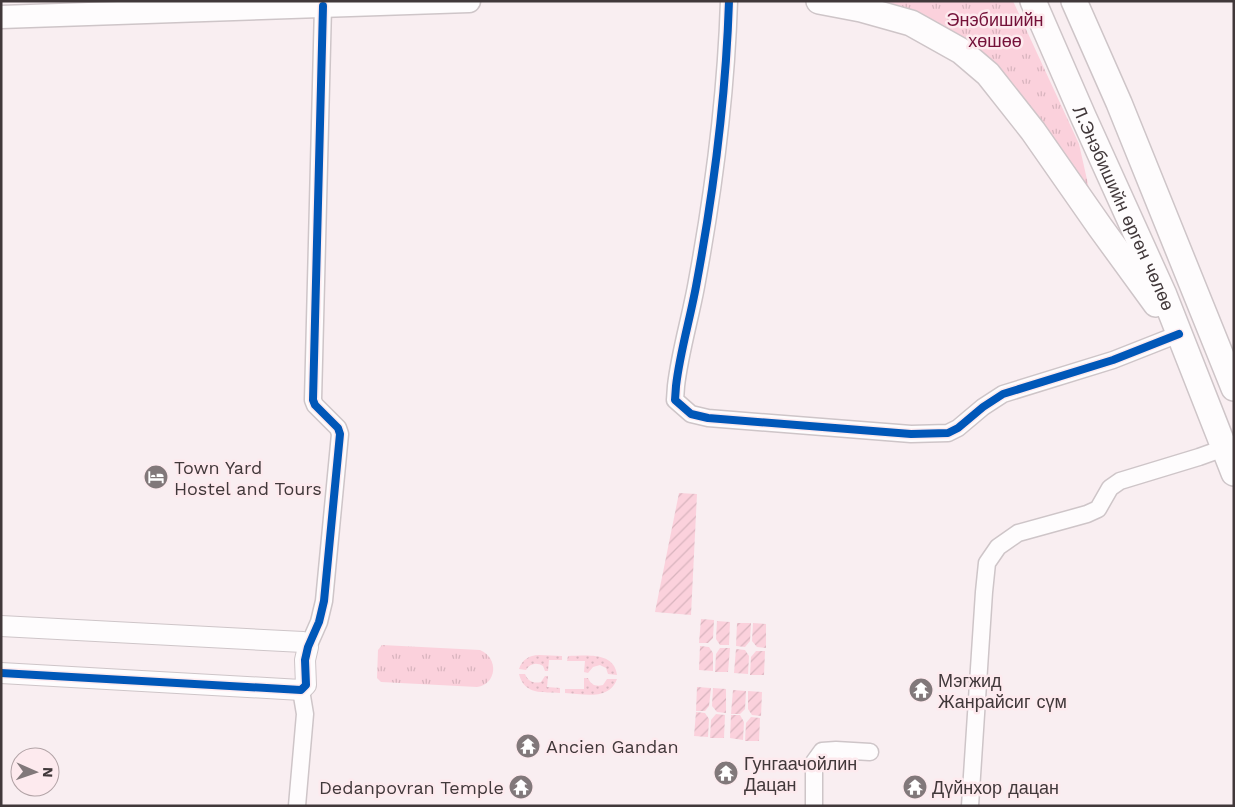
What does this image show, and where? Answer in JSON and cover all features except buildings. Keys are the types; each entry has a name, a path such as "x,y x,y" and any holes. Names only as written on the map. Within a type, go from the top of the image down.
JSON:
{"main road":[{"path":"1,17 92,8 323,6 469,1"},
{"path":"819,1 912,22 961,51 988,74 1033,131 1100,227 1179,334"},
{"name":"Л.Энэбишийн өргөн чөлөө","path":"1033,1 1164,296 1234,473"},
{"name":"Л.Энэбишийн өргөн чөлөө","path":"1074,1 1119,103 1234,388"},
{"path":"1164,296 1164,288 1174,277 1189,278"}],"street":[{"path":"729,1 725,85 715,167 697,282 676,386 675,400 686,411 708,418 911,434 948,432 958,428 983,407 1003,394 1113,360 1179,334"},
{"path":"1,673 301,690 306,685 305,660 308,647 320,622 324,601 340,434 338,428 315,405 313,400 323,6"},
{"path":"970,806 987,563 998,547 1018,533 1087,514 1098,509 1110,488 1120,481 1224,448"},
{"path":"1,626 294,641 304,642 308,647"},
{"path":"297,806 305,714 301,690"},
{"path":"814,806 814,762 822,751 870,752"}],"green space":[{"name":"Энэбишийн хөшөө","path":"863,1 1013,1 1079,144 1090,193 985,56 945,27 900,8"},
{"path":"679,493 697,494 691,615 655,612"},
{"path":"701,619 714,620 713,638 708,643 699,643"},
{"path":"717,621 730,622 729,645 720,645 716,639"},
{"path":"737,623 751,623 750,641 745,647 736,646"},
{"path":"753,623 766,624 766,648 757,647 752,641"},
{"path":"382,645 480,650 486,654 493,664 492,676 484,685 477,687 381,682 377,678 378,650"},
{"path":"700,646 709,647 713,653 713,671 699,670"},
{"path":"720,648 730,648 728,672 715,672 716,654"},
{"path":"736,649 745,650 749,656 748,674 734,673"},
{"path":"756,651 765,651 764,675 750,675 751,657"},
{"path":"539,655 562,656 562,660 549,660 548,671 545,671 543,666 536,664 526,670 519,669 526,659"},
{"path":"568,656 598,656 605,658 615,667 617,675 608,674 606,668 600,665 593,667 588,673 584,672 585,661 567,661"},
{"path":"519,674 525,674 529,680 536,683 541,682 545,676 548,676 547,687 560,688 560,693 541,692 530,689 525,686"},
{"path":"584,678 588,678 592,684 598,686 603,685 607,679 617,679 608,691 595,695 565,693 565,689 584,689"},
{"path":"697,687 711,688 709,706 705,711 696,711"},
{"path":"713,688 726,689 726,713 717,712 712,706"},
{"path":"733,690 746,691 745,709 740,714 731,714"},
{"path":"748,691 762,692 761,716 752,715 748,709"},
{"path":"696,712 705,713 709,719 708,737 694,736"},
{"path":"716,714 725,715 724,738 710,738 711,720"},
{"path":"731,715 740,715 744,722 743,740 730,738"},
{"path":"751,717 760,718 759,741 745,741 746,723"}],"cycle path":[{"path":"729,1 722,107 714,177 697,281 676,386 675,400 691,414 708,418 911,434 948,433 958,428 983,407 1003,394 1113,360 1179,334"},
{"path":"1,673 301,690 306,685 305,660 308,647 319,622 324,601 340,434 338,428 315,405 313,400 323,6"}],"place":[{"name":"Town Yard Hostel and Tours","path":"156,477"},
{"name":"Мэгжид Жанрайсиг сүм","path":"921,690"},
{"name":"Ancien Gandan","path":"528,746"},
{"name":"Гунгаачойлин Дацан","path":"726,773"},
{"name":"Dedanpovran Temple","path":"521,787"},
{"name":"Дүйнхор дацан","path":"915,787"}]}
